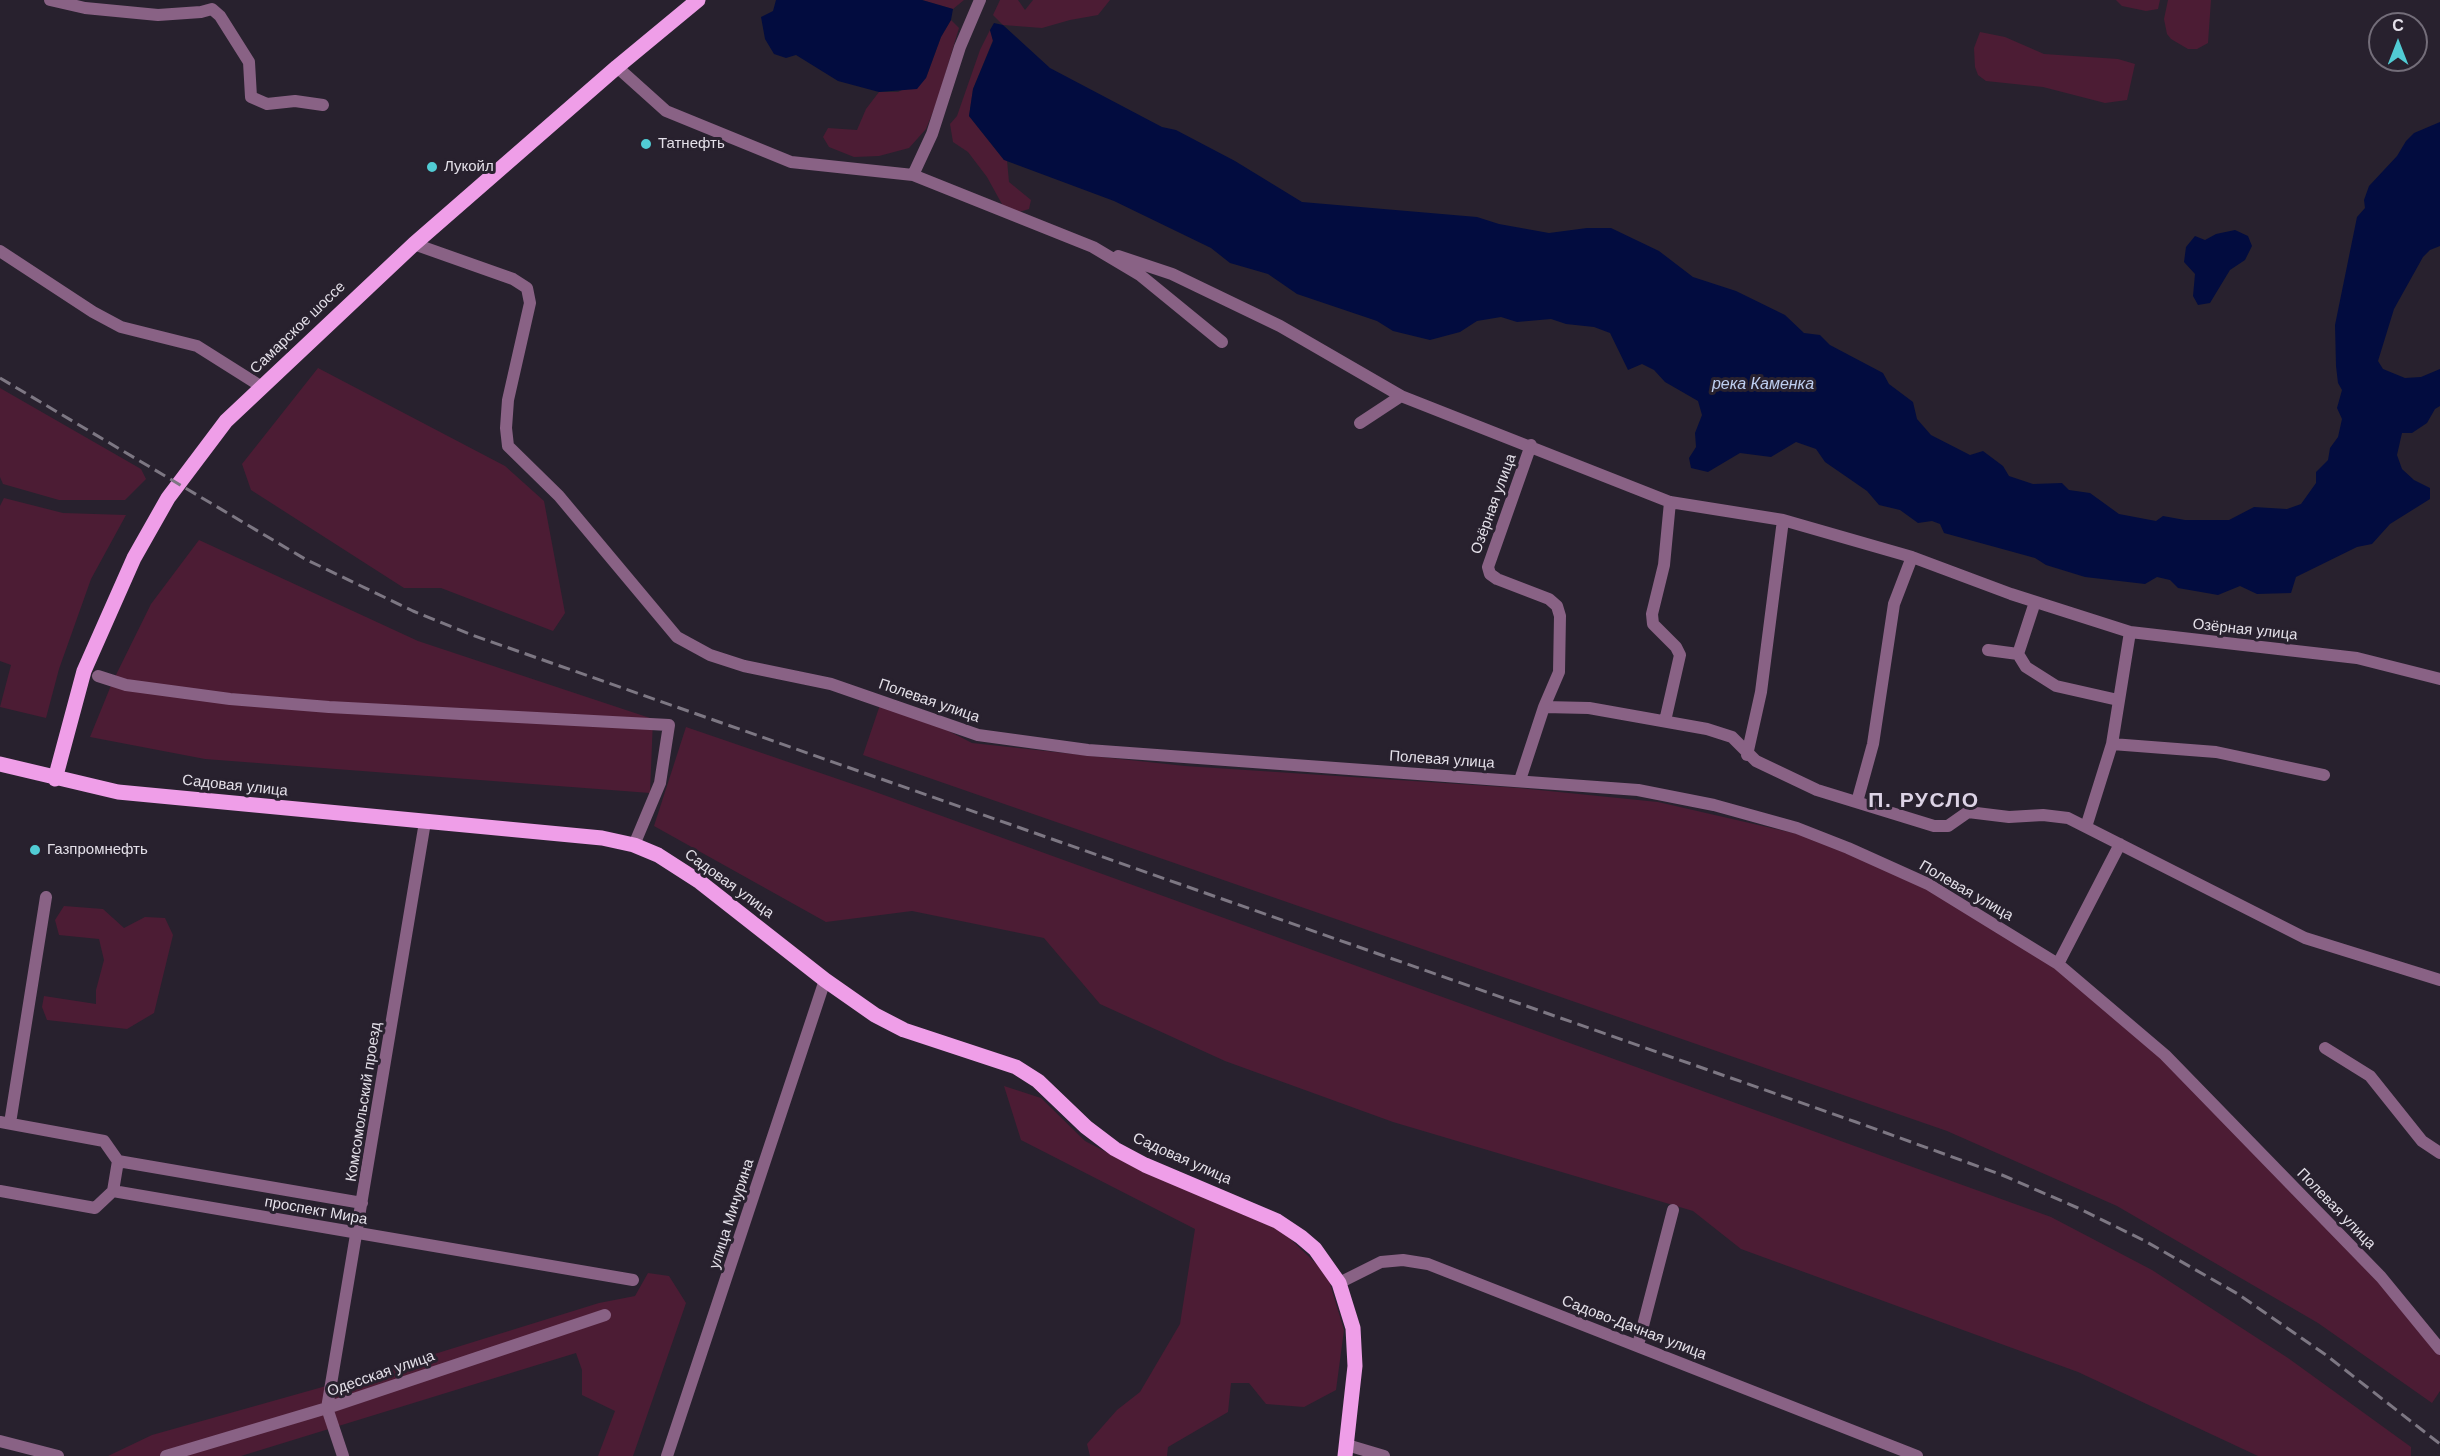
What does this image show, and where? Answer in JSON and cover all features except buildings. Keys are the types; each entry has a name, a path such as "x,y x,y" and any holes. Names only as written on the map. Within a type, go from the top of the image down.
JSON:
{"main road":[{"name":"Самарское шоссе","path":"55,779 84,672 134,558 168,498 198,455 226,421 414,244 617,67 698,0"},
{"name":"Садовая улица","path":"0,764 55,779 118,792 574,835 634,845 658,855 700,882 825,980 875,1015 904,1030 1016,1067 1038,1081 1086,1127 1115,1149 1145,1165 1277,1221 1315,1249 1339,1283 1350,1318 1355,1347 1346,1451"}],"street":[{"path":"50,0 85,8 158,15 212,9 220,16 249,62 251,98 267,104 295,101 323,105"},
{"path":"913,176 932,134 960,46 980,0"},
{"path":"617,67 666,111 791,162 913,176 1093,247 1140,275 1222,342"},
{"name":"Полевая улица","path":"414,244 513,279 527,288 530,303 508,400 508,446 559,496 677,637 710,656 744,666 831,684 978,735 1088,750 1638,790 1714,805 1797,828 1928,884 2058,964 2165,1054 2381,1277 2440,1349"},
{"name":"Озёрная улица","path":"1093,247 1172,274 1280,326 1401,396 1670,501 1783,520 1912,557 2035,602 2130,632 2357,658 2440,679"},
{"path":"0,250 93,312 121,327 197,346 262,387"},
{"path":"1360,423 1401,396"},
{"name":"Озёрная улица","path":"1531,445 1488,560 1488,567 1490,574 1497,579 1549,599 1557,606 1560,616 1559,672 1544,707"},
{"path":"1665,721 1680,655 1676,647 1653,624 1652,614 1664,565 1670,501"},
{"path":"1747,755 1761,692 1783,520"},
{"path":"1857,802 1873,744 1894,604 1912,557"},
{"path":"2035,602 2018,654 2026,667 2056,686 2118,700"},
{"path":"2086,827 2112,744 2130,632"},
{"path":"1988,650 2018,654"},
{"path":"98,676 126,685 241,700 329,707 669,725 660,783 634,845"},
{"path":"1520,780 1544,707 1589,708 1707,729 1732,737 1747,755 1817,790 1934,826 1948,826 1962,815 1974,811 2009,817 2068,818 2305,938 2440,980"},
{"path":"2112,744 2216,752 2324,775"},
{"name":"Комсомольский проезд","path":"343,1456 327,1408 425,822"},
{"path":"2058,964 2120,844"},
{"path":"0,1191 95,1208 113,1191 118,1161 104,1141 5,1123 46,897"},
{"name":"улица Мичурина","path":"667,1456 825,980"},
{"path":"2325,1048 2370,1076 2422,1141 2440,1153"},
{"name":"проспект Мира","path":"118,1161 362,1203"},
{"name":"проспект Мира","path":"113,1191 633,1280"},
{"path":"1638,1345 1673,1210"},
{"name":"Садово-Дачная улица","path":"1339,1283 1381,1262 1417,1261 1638,1345 1917,1456"},
{"name":"Одесская улица","path":"166,1456 327,1408 605,1315"},
{"path":"0,1441 58,1456"},
{"path":"1346,1451 1384,1456"}],"shaded area":[{"path":"922,0 964,0 953,9"},
{"path":"1000,0 1018,0 1025,10 1033,0 1110,0 1098,15 1042,28 1003,25 993,15"},
{"path":"2116,0 2160,0 2158,9 2146,11 2122,6"},
{"path":"2168,0 2211,0 2208,43 2197,49 2188,49 2171,39 2167,34 2164,19"},
{"path":"951,20 959,28 937,102 926,129 909,148 879,156 854,157 829,147 823,137 828,128 857,130 866,109 879,92 898,92 926,78 941,37"},
{"path":"990,30 993,40 973,89 969,116 1004,160 1007,160 1009,182 1031,200 1029,209 1016,213 1003,206 987,177 968,152 953,142 950,124 957,116 980,50"},
{"path":"1980,32 2005,37 2044,54 2118,59 2135,64 2127,100 2105,103 2043,87 1986,81 1978,75 1975,67 1974,48"},
{"path":"318,368 505,466 544,501 565,613 553,631 441,588 404,588 251,490 242,464"},
{"path":"0,388 141,469 146,479 125,500 59,500 3,484 0,477"},
{"path":"4,498 63,513 126,515 91,579 59,669 46,718 0,707 11,665 0,661 0,506"},
{"path":"199,540 418,641 653,719 650,793 205,759 90,737 112,683 151,604"},
{"path":"880,705 931,722 972,743 1185,766 1519,788 1658,802 1815,838 1928,889 2048,962 2161,1054 2440,1347 2440,1391 2432,1403 2318,1323 2117,1206 1947,1131 863,755"},
{"path":"686,727 870,790 2051,1217 2152,1270 2288,1358 2411,1447 2411,1456 2258,1456 2078,1372 1741,1249 1693,1211 1393,1122 1225,1061 1100,1004 1044,938 912,911 826,922 654,826"},
{"path":"64,906 103,909 124,928 145,917 165,918 173,935 154,1013 127,1029 47,1020 42,1007 44,996 96,1004 96,990 104,960 99,939 59,935 55,920"},
{"path":"1004,1086 1041,1098 1085,1141 1143,1171 1282,1231 1327,1274 1344,1330 1336,1390 1304,1407 1266,1404 1249,1383 1231,1383 1228,1412 1168,1447 1167,1456 1090,1456 1087,1444 1117,1410 1140,1392 1180,1324 1195,1229 1021,1140"},
{"path":"648,1273 669,1276 686,1303 633,1456 598,1456 615,1411 582,1395 582,1370 576,1353 241,1456 108,1456 152,1435 383,1370 599,1303 635,1296"}],"water":[{"path":"776,0 922,0 953,9 951,20 941,37 926,78 917,89 879,92 838,81 796,55 786,58 774,54 765,39 761,17 773,11"},
{"name":"река Каменка","path":"994,23 1003,25 1050,68 1162,127 1176,130 1235,161 1302,202 1477,217 1499,224 1549,233 1587,228 1611,228 1659,251 1693,277 1736,291 1785,315 1804,333 1820,335 1830,345 1883,373 1889,384 1913,402 1917,419 1931,435 1970,455 1983,451 2003,466 2009,476 2033,484 2062,483 2069,490 2090,493 2119,514 2156,521 2163,516 2185,520 2229,520 2254,507 2287,509 2301,504 2316,483 2316,472 2328,460 2330,448 2338,437 2342,419 2337,408 2342,390 2338,383 2336,366 2335,325 2357,217 2365,208 2364,200 2369,186 2397,156 2406,141 2414,133 2440,122 2440,246 2430,250 2423,257 2394,309 2378,361 2383,369 2405,378 2421,377 2440,369 2440,406 2435,409 2427,423 2412,433 2402,433 2397,455 2402,469 2414,480 2430,488 2430,499 2390,524 2372,544 2357,547 2296,577 2291,593 2257,594 2240,586 2218,595 2178,588 2170,580 2157,577 2145,584 2085,577 2046,565 2035,558 1944,533 1940,524 1932,521 1918,523 1900,510 1879,505 1867,491 1825,462 1816,449 1796,442 1771,457 1740,453 1708,472 1691,468 1689,458 1696,447 1695,433 1702,415 1698,401 1665,382 1654,370 1642,364 1628,370 1610,333 1594,327 1566,324 1551,319 1517,322 1501,317 1477,321 1460,332 1430,340 1393,331 1377,321 1297,294 1268,274 1230,263 1211,248 1114,201 1004,160 969,116 973,89 993,41 990,30"},
{"path":"2235,230 2248,236 2252,246 2245,260 2230,270 2210,303 2198,305 2193,296 2195,274 2184,262 2186,247 2195,236 2205,240 2216,234"}],"railway":[{"path":"0,378 305,559 413,611 472,635 1856,1122 2002,1175 2078,1208 2145,1241 2238,1294 2326,1355 2440,1444"}],"place":[{"name":"Татнефть","path":"646,144"},
{"name":"Лукойл","path":"432,167"},
{"name":"Газпромнефть","path":"35,850"}],"district":[{"name":"П. РУСЛО","path":"1924,801"}]}
